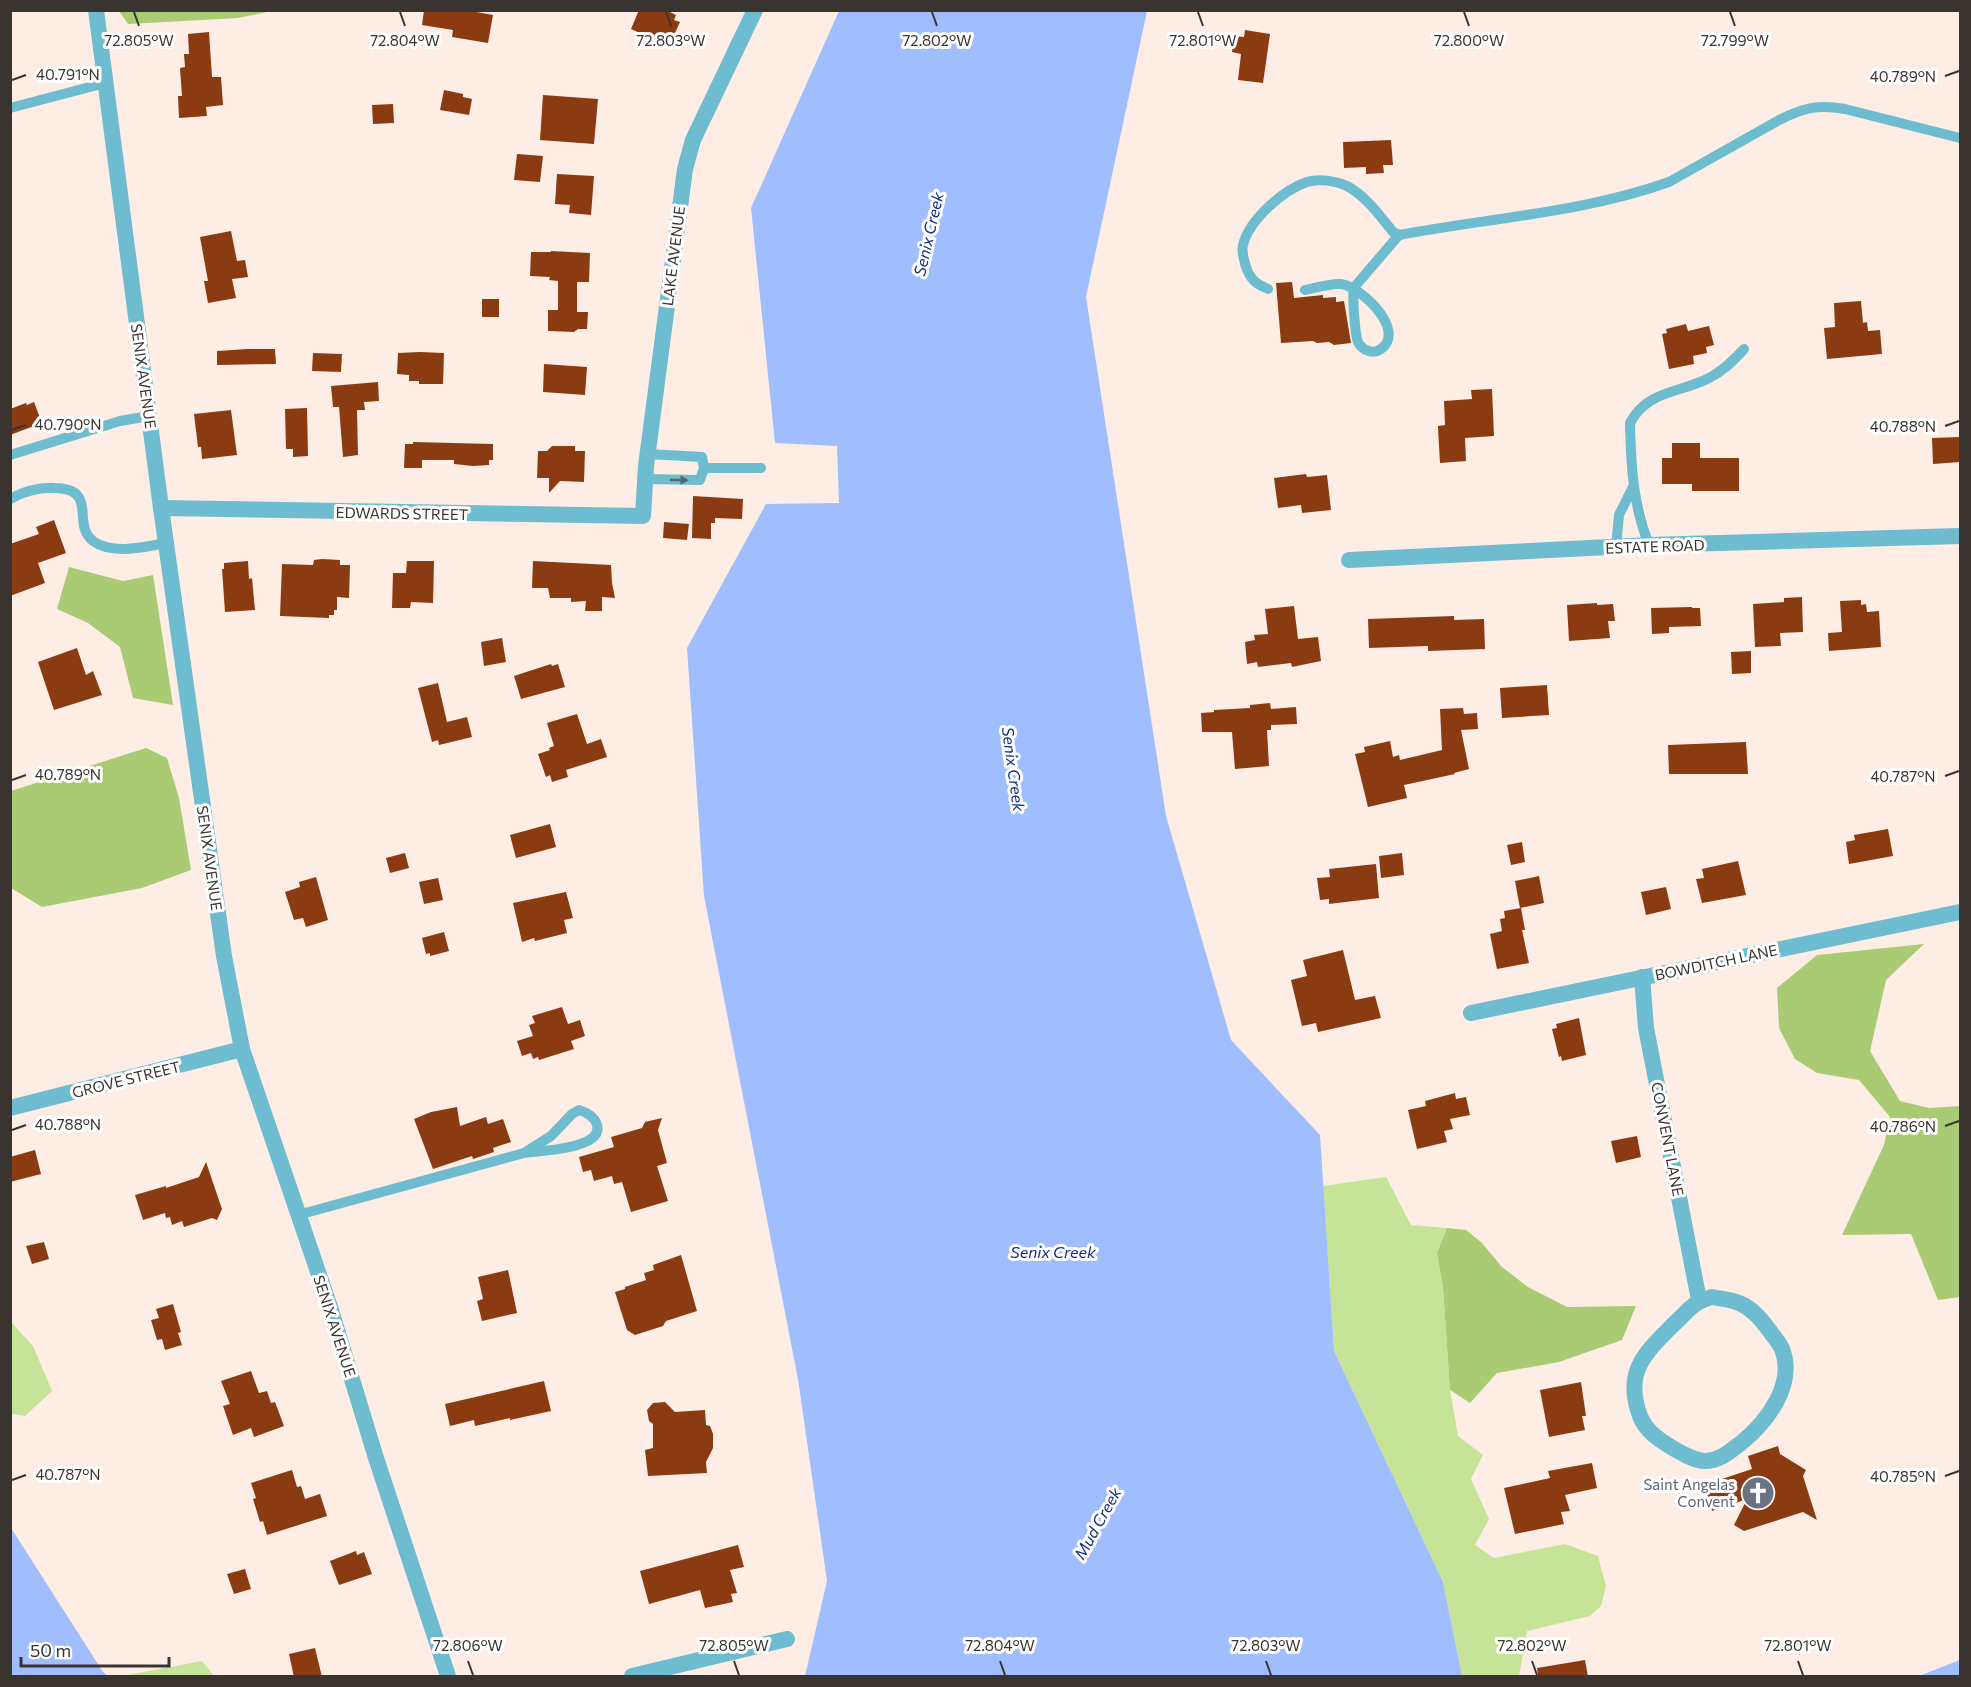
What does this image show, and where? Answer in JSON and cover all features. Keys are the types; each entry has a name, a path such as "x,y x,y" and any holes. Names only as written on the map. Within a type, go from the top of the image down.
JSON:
{"street":[{"name":"SENIX AVENUE","path":"96,10 161,508 224,956 242,1049 448,1677"},
{"name":"LAKE AVENUE","path":"643,516 645,479 684,169 693,140 753,11"},
{"name":"EDWARDS STREET","path":"161,508 643,516"},
{"name":"ESTATE ROAD","path":"1349,560 1649,545 1960,536"},
{"name":"BOWDITCH LANE","path":"1471,1013 1960,912"},
{"name":"CONVENT LANE","path":"1642,977 1646,1028 1700,1300"},
{"name":"GROVE STREET","path":"10,1108 242,1049"},
{"path":"1712,1297 1739,1303 1759,1316 1782,1348 1785,1366 1782,1391 1773,1409 1747,1438 1724,1456 1705,1461 1684,1455 1656,1438 1643,1423 1634,1400 1633,1387 1640,1360 1653,1344 1700,1300 1712,1297"},
{"path":"632,1677 787,1639"}],"lane":[{"path":"10,108 105,83"},
{"path":"1268,288 1257,284 1249,277 1242,255 1243,246 1250,228 1269,206 1307,182 1332,181 1347,186 1358,194 1392,232 1399,235 1544,212 1621,197 1652,188 1669,182 1779,120 1814,107 1827,106 1845,109 1960,138"},
{"path":"1305,290 1341,284 1354,288 1381,314 1389,327 1387,342 1377,352 1369,352 1358,342 1354,288 1399,235"},
{"path":"1649,545 1640,523 1633,487 1630,423 1642,406 1654,399 1706,380 1726,368 1744,349"},
{"path":"10,454 110,424 149,416"},
{"path":"645,479 700,480 704,468 702,458 648,454"},
{"path":"704,468 760,468"},
{"path":"10,499 30,490 45,487 68,488 76,492 81,501 87,533 94,541 120,549 166,543"},
{"path":"1616,547 1619,515 1633,487"},
{"path":"298,1215 524,1153 580,1144 592,1140 597,1132 597,1124 593,1118 579,1110 572,1114 551,1136 524,1153"}],"green space":[{"path":"119,11 272,11 238,18 128,24"},
{"path":"69,567 123,581 153,575 173,705 133,698 120,647 88,623 57,609"},
{"path":"146,748 167,758 179,798 191,870 142,888 42,907 11,888 11,791"},
{"path":"1924,944 1886,980 1870,1051 1900,1101 1929,1108 1960,1106 1960,1297 1938,1300 1911,1234 1842,1235 1884,1145 1890,1117 1859,1080 1817,1073 1795,1059 1779,1028 1777,988 1817,955"},
{"path":"1386,1177 1411,1225 1447,1228 1437,1253 1443,1287 1450,1390 1458,1436 1483,1455 1471,1479 1489,1519 1475,1545 1494,1558 1565,1544 1598,1556 1606,1586 1601,1606 1590,1616 1527,1631 1519,1676 1462,1676 1443,1582 1334,1351 1323,1186"},
{"path":"1447,1228 1466,1230 1482,1243 1502,1267 1528,1287 1567,1307 1636,1306 1622,1340 1559,1362 1497,1373 1470,1403 1450,1390 1443,1287 1437,1253"},
{"path":"11,1322 33,1346 52,1391 25,1416 11,1414"},
{"path":"202,1661 214,1676 122,1676"}],"water":[{"name":"Senix Creek","path":"839,11 1147,11 1086,297 1166,816 1231,1040 1320,1135 1334,1351 1443,1582 1462,1676 805,1676 827,1581 798,1379 704,896 687,648 766,504 839,503 837,446 775,443 751,208"},
{"path":"11,1528 103,1672 108,1676 11,1676"},
{"path":"1960,1660 1960,1676 1919,1676"}],"building":[{"path":"424,10 466,10 493,15 488,43 452,37 453,30 422,25"},
{"path":"639,10 666,10 676,15 674,20 680,22 670,44 631,29"},
{"path":"1245,30 1270,34 1263,83 1238,80 1241,54 1232,52 1234,36 1244,37"},
{"path":"209,32 212,77 221,77 223,105 206,107 207,116 179,118 178,96 182,96 180,68 185,67 184,54 189,54 188,34"},
{"path":"444,90 463,94 463,97 472,99 469,115 440,110"},
{"path":"543,95 598,99 594,144 540,140"},
{"path":"393,104 394,123 373,124 372,105"},
{"path":"1391,140 1393,165 1383,165 1384,173 1366,174 1366,167 1344,168 1343,142"},
{"path":"517,154 543,156 540,182 514,180"},
{"path":"557,174 594,176 591,215 569,213 570,205 555,204"},
{"path":"231,231 237,261 245,260 248,277 232,279 236,298 208,303 204,281 208,281 200,237"},
{"path":"531,252 590,253 589,282 577,282 577,312 588,312 587,329 578,329 574,332 548,331 548,310 558,310 558,281 549,280 550,277 530,276"},
{"path":"1292,282 1294,298 1323,295 1323,298 1336,297 1336,302 1344,301 1351,343 1334,345 1329,342 1313,341 1281,343 1276,283"},
{"path":"482,299 499,299 499,317 482,317"},
{"path":"1861,301 1863,323 1867,322 1868,331 1880,330 1882,354 1827,359 1824,328 1835,327 1834,303"},
{"path":"1686,324 1688,331 1709,326 1714,345 1706,347 1707,353 1693,356 1694,364 1669,369 1662,334 1667,333 1666,329"},
{"path":"275,349 276,364 217,365 217,351"},
{"path":"313,353 342,354 341,372 312,371"},
{"path":"398,353 444,353 443,384 419,384 419,381 409,381 409,375 397,374"},
{"path":"544,364 587,367 585,395 543,392"},
{"path":"378,382 379,401 364,402 365,410 357,410 358,455 343,457 339,407 333,407 331,386"},
{"path":"1492,389 1494,436 1465,438 1466,461 1440,463 1438,426 1445,425 1444,401 1472,399 1471,390"},
{"path":"34,402 42,423 10,435 10,409"},
{"path":"307,408 308,456 293,457 293,449 286,449 285,409"},
{"path":"231,410 237,455 202,459 201,447 198,447 194,414"},
{"path":"1960,437 1960,462 1933,464 1932,438"},
{"path":"413,442 493,444 493,460 489,460 489,465 473,466 454,464 454,460 422,460 422,468 404,468 405,444 413,444"},
{"path":"1672,443 1700,443 1700,458 1739,458 1739,491 1692,491 1692,484 1662,484 1662,458 1672,458"},
{"path":"552,446 575,446 575,451 585,451 584,482 560,481 549,493 549,478 537,478 538,451 547,451"},
{"path":"1306,474 1307,477 1327,475 1331,510 1302,513 1301,505 1278,508 1274,478"},
{"path":"693,496 743,499 742,519 715,518 715,523 711,523 711,539 692,538"},
{"path":"54,520 66,553 38,563 45,583 10,596 10,544 39,534 36,527"},
{"path":"664,522 689,524 687,540 663,538"},
{"path":"314,560 340,560 340,565 350,565 349,598 337,597 337,610 334,610 334,615 329,615 329,618 280,616 282,564 313,565"},
{"path":"248,561 255,610 225,612 222,569 224,569 224,563"},
{"path":"407,561 434,561 433,603 411,602 410,608 392,608 393,573 406,573"},
{"path":"533,561 611,565 615,598 602,597 602,611 585,611 586,601 571,602 571,598 550,598 548,588 532,588"},
{"path":"1802,597 1803,632 1780,633 1781,646 1755,647 1753,604 1784,602 1784,598"},
{"path":"1861,600 1861,605 1866,604 1867,612 1879,611 1881,647 1829,651 1828,633 1842,632 1840,601"},
{"path":"1597,603 1597,605 1613,604 1615,621 1608,621 1610,638 1569,641 1567,605"},
{"path":"1294,606 1298,639 1318,637 1321,661 1292,667 1291,663 1258,667 1257,662 1247,664 1245,642 1255,640 1254,635 1268,634 1265,609"},
{"path":"1651,608 1700,608 1701,626 1669,627 1669,633 1652,634"},
{"path":"1454,616 1454,620 1484,619 1485,649 1428,651 1428,646 1369,648 1368,619"},
{"path":"502,638 506,662 484,666 481,642"},
{"path":"77,648 86,675 93,671 102,695 54,710 38,662"},
{"path":"1751,651 1751,673 1732,674 1731,652"},
{"path":"551,664 552,666 558,664 565,687 521,699 514,676"},
{"path":"438,683 447,722 467,717 472,737 439,745 438,740 432,742 418,688"},
{"path":"1547,685 1549,715 1502,718 1500,688"},
{"path":"1270,703 1271,709 1296,707 1297,724 1271,725 1271,730 1267,730 1269,766 1235,769 1232,732 1202,732 1201,713 1250,708 1250,705"},
{"path":"1463,708 1464,714 1477,713 1478,729 1461,730 1469,769 1404,785 1407,798 1368,807 1355,754 1365,752 1364,747 1390,741 1393,757 1399,755 1400,760 1442,750 1440,709"},
{"path":"577,714 587,744 601,739 607,757 566,770 568,777 552,782 550,775 546,777 538,754 554,746 547,723"},
{"path":"1746,742 1748,774 1669,774 1668,745"},
{"path":"550,824 556,847 516,858 510,835"},
{"path":"1888,829 1893,856 1849,864 1846,842 1855,840 1854,835"},
{"path":"1522,842 1525,862 1511,865 1507,845"},
{"path":"405,853 409,868 390,873 386,858"},
{"path":"1402,853 1404,875 1381,878 1379,856"},
{"path":"1738,861 1746,895 1702,903 1696,879 1704,878 1702,869"},
{"path":"1376,864 1379,898 1329,904 1329,899 1320,900 1317,878 1330,877 1329,869"},
{"path":"1539,876 1544,903 1520,908 1515,881"},
{"path":"316,877 328,920 306,927 303,918 294,920 285,892 300,887 299,882"},
{"path":"438,878 443,900 424,904 419,882"},
{"path":"1666,887 1671,909 1646,915 1641,892"},
{"path":"566,892 573,918 564,920 567,933 522,942 513,903"},
{"path":"1521,908 1525,930 1522,930 1529,963 1497,969 1490,934 1502,931 1500,919 1505,918 1504,911"},
{"path":"444,932 449,951 430,956 430,953 426,954 422,938"},
{"path":"1343,950 1355,1000 1375,996 1381,1018 1318,1032 1316,1023 1302,1026 1291,980 1307,976 1303,960"},
{"path":"562,1007 568,1024 580,1020 585,1036 571,1041 574,1049 539,1060 538,1057 533,1059 531,1053 522,1056 517,1041 533,1036 529,1025 535,1023 532,1016"},
{"path":"1579,1018 1586,1055 1562,1061 1552,1029 1557,1028 1556,1024"},
{"path":"1455,1093 1456,1099 1466,1097 1470,1115 1450,1119 1453,1129 1444,1131 1447,1142 1417,1149 1408,1110 1426,1106 1425,1101"},
{"path":"457,1107 460,1126 486,1117 488,1124 503,1119 511,1142 493,1148 494,1152 473,1159 472,1156 433,1169 414,1119 431,1112"},
{"path":"662,1118 658,1130 667,1163 657,1166 668,1201 631,1212 622,1182 614,1184 612,1176 594,1181 591,1170 583,1172 579,1157 614,1147 611,1137 642,1128 645,1122"},
{"path":"1637,1136 1641,1157 1616,1163 1611,1141"},
{"path":"35,1150 41,1174 10,1182 10,1157"},
{"path":"206,1162 222,1209 217,1220 212,1218 184,1227 182,1221 172,1225 170,1217 166,1218 165,1213 143,1220 135,1195 199,1177"},
{"path":"44,1242 49,1259 32,1264 26,1246"},
{"path":"681,1255 697,1311 666,1321 663,1326 635,1335 627,1330 615,1292 646,1280 644,1273 654,1270 653,1265"},
{"path":"508,1270 517,1313 482,1321 477,1301 483,1299 478,1277"},
{"path":"173,1304 181,1332 178,1333 182,1345 165,1350 162,1339 157,1340 151,1320 159,1318 156,1309"},
{"path":"251,1371 259,1393 267,1391 271,1403 275,1402 284,1426 254,1437 251,1428 233,1435 223,1406 230,1404 221,1381"},
{"path":"544,1381 551,1411 475,1426 474,1420 450,1426 445,1404"},
{"path":"1581,1382 1586,1416 1582,1416 1585,1430 1549,1437 1540,1390"},
{"path":"665,1402 675,1412 705,1410 706,1425 710,1426 713,1434 713,1448 706,1462 707,1473 648,1476 645,1450 653,1448 653,1424 649,1421 647,1410 653,1403"},
{"name":"Saint Angelas Convent","path":"1778,1446 1780,1454 1806,1470 1803,1476 1817,1520 1803,1512 1744,1531 1734,1525 1747,1499 1712,1511 1704,1485 1752,1469 1748,1456"},
{"path":"1592,1463 1597,1488 1565,1495 1570,1511 1561,1512 1564,1524 1515,1534 1504,1488 1550,1478 1548,1471"},
{"path":"292,1470 297,1487 301,1486 305,1499 320,1494 327,1516 267,1535 263,1521 260,1522 251,1483"},
{"path":"738,1545 744,1567 730,1570 737,1593 731,1594 733,1602 705,1608 700,1590 649,1604 640,1571"},
{"path":"356,1551 357,1555 364,1552 372,1574 339,1585 330,1561"},
{"path":"245,1569 251,1589 234,1594 227,1574"},
{"path":"315,1648 322,1677 294,1677 289,1654"},
{"path":"1585,1660 1588,1677 1538,1677 1537,1668"}],"place":[{"name":"Saint Angelas Convent","path":"1758,1493"}],"water label":[{"name":"Mud Creek","path":"1097,1523"}]}
